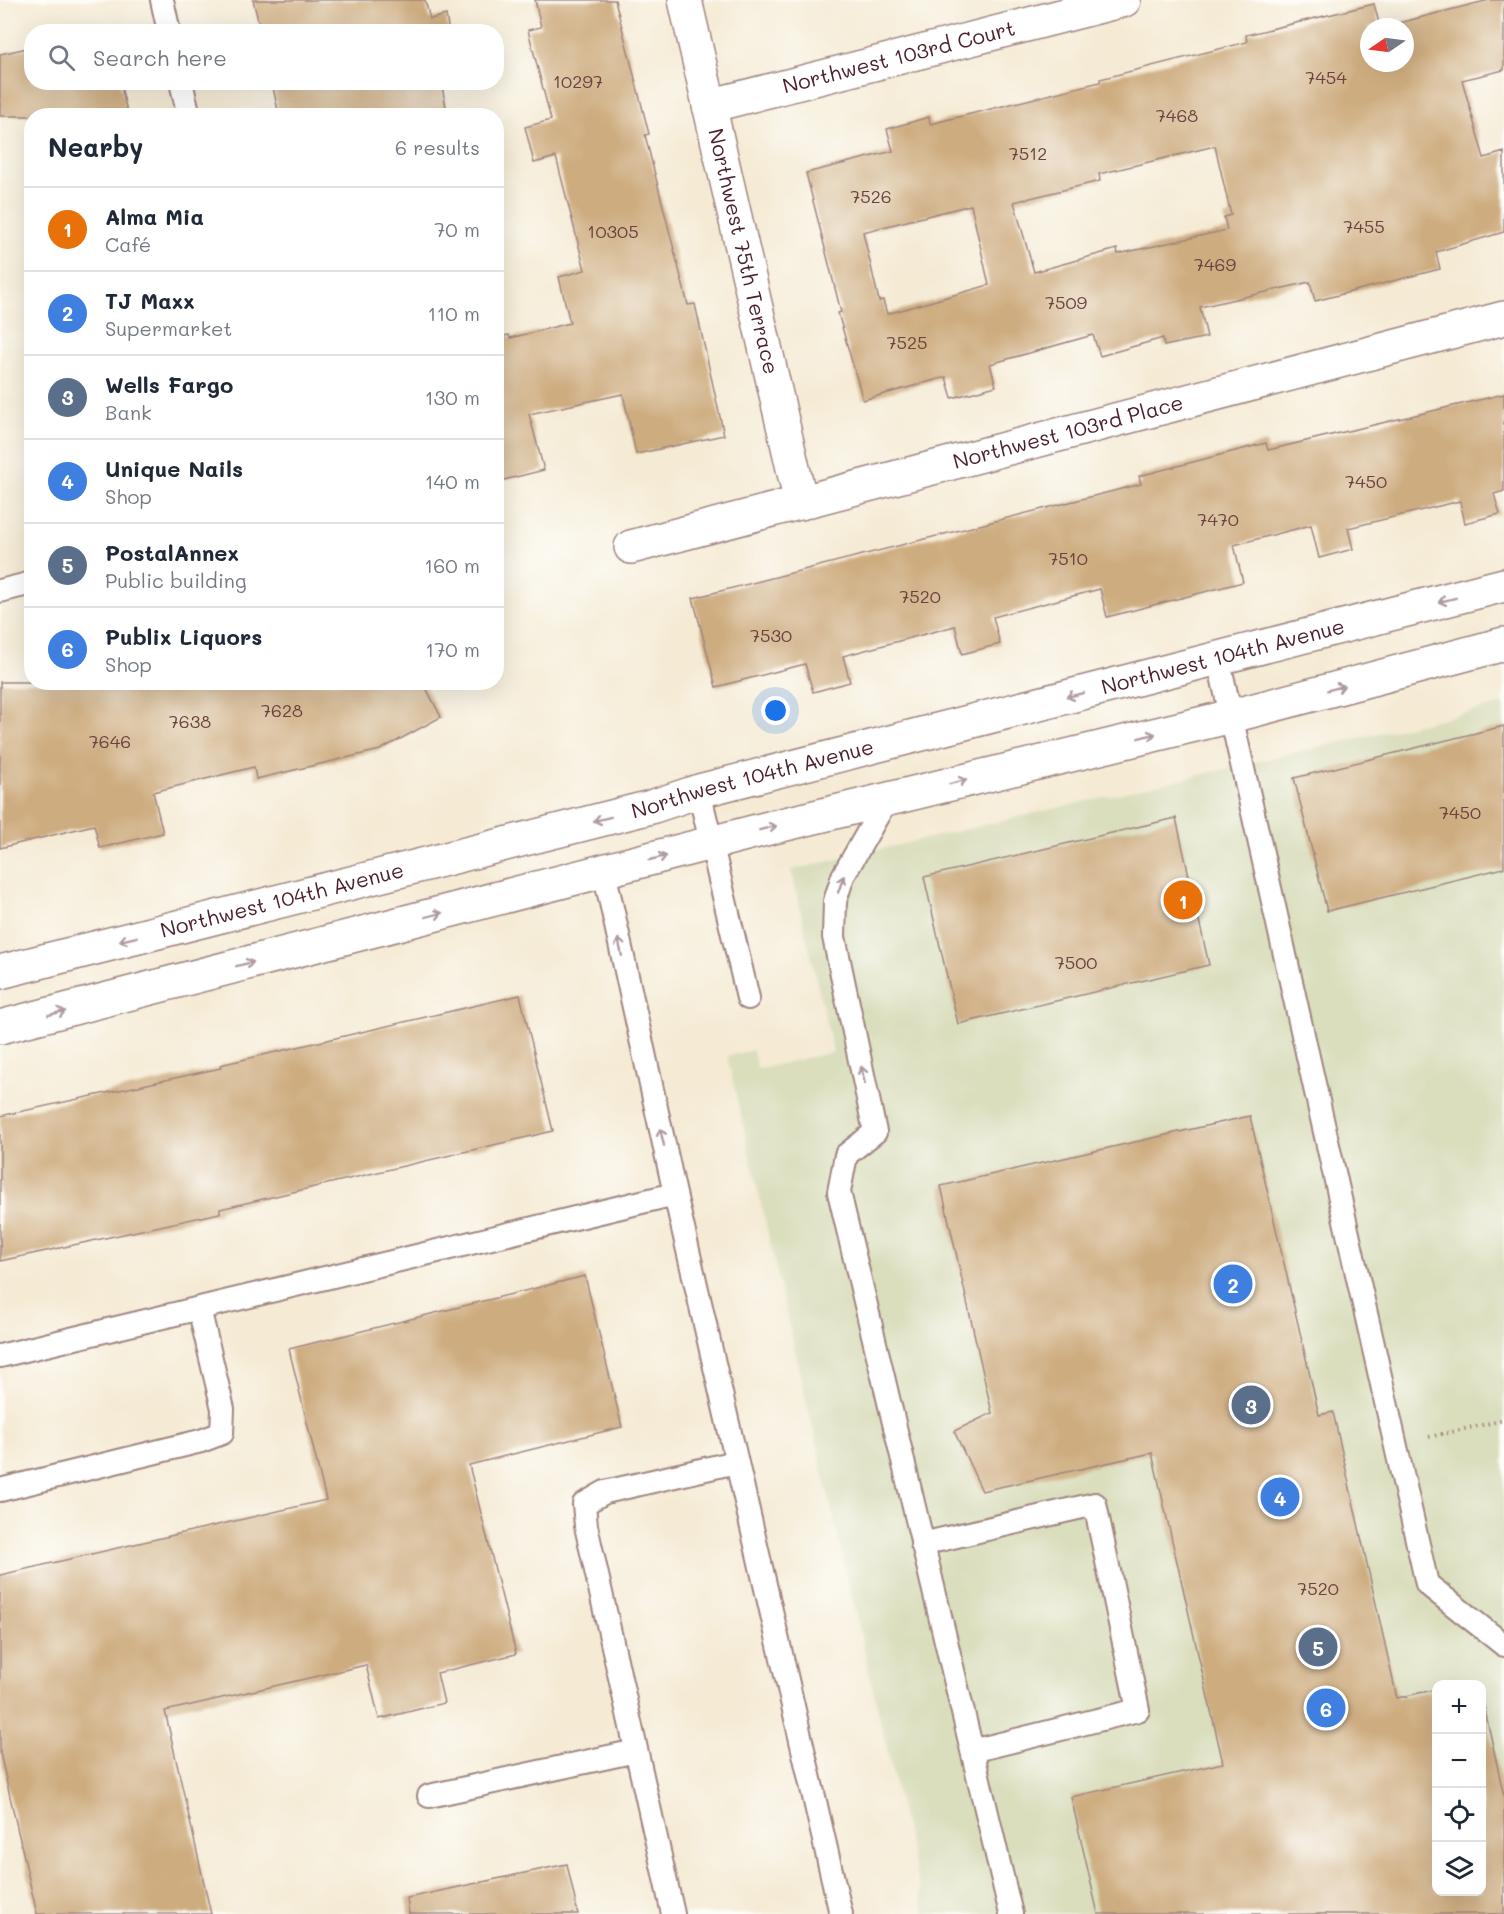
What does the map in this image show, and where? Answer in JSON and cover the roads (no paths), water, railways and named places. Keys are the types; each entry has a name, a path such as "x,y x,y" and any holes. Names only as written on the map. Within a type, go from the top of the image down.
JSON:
{"street":[{"name":"Northwest 75th Terrace","path":"685,0 801,503"},
{"name":"Northwest 103rd Court","path":"709,106 1125,0"},
{"name":"Northwest 103rd Place","path":"631,547 1504,318"},
{"name":"Northwest 104th Avenue","path":"0,972 651,807 699,791 1504,585"},
{"path":"0,1027 887,799 1232,716 1504,644"}],"lane":[{"path":"162,0 167,24"},
{"path":"183,90 187,108"},
{"path":"0,591 24,585"},
{"path":"1218,658 1427,1584 1504,1645"},
{"path":"699,791 748,998"},
{"path":"887,799 843,876 835,901 834,937 875,1132 846,1155 839,1192 1011,1914"},
{"path":"604,871 675,1194 841,1914"},
{"path":"0,1356 675,1194"},
{"path":"0,1490 201,1441 222,1433 223,1408 199,1308"},
{"path":"673,1914 586,1526 584,1504 605,1492 736,1462"},
{"path":"922,1544 1095,1504 1138,1710 972,1750"},
{"path":"429,1796 636,1751"}],"place":[{"name":"Alma Mia","path":"1183,900"},
{"name":"TJ Maxx","path":"1233,1284"},
{"name":"Wells Fargo","path":"1251,1405"},
{"name":"Unique Nails","path":"1280,1497"},
{"name":"PostalAnnex","path":"1318,1647"},
{"name":"Publix Liquors","path":"1326,1708"}]}
